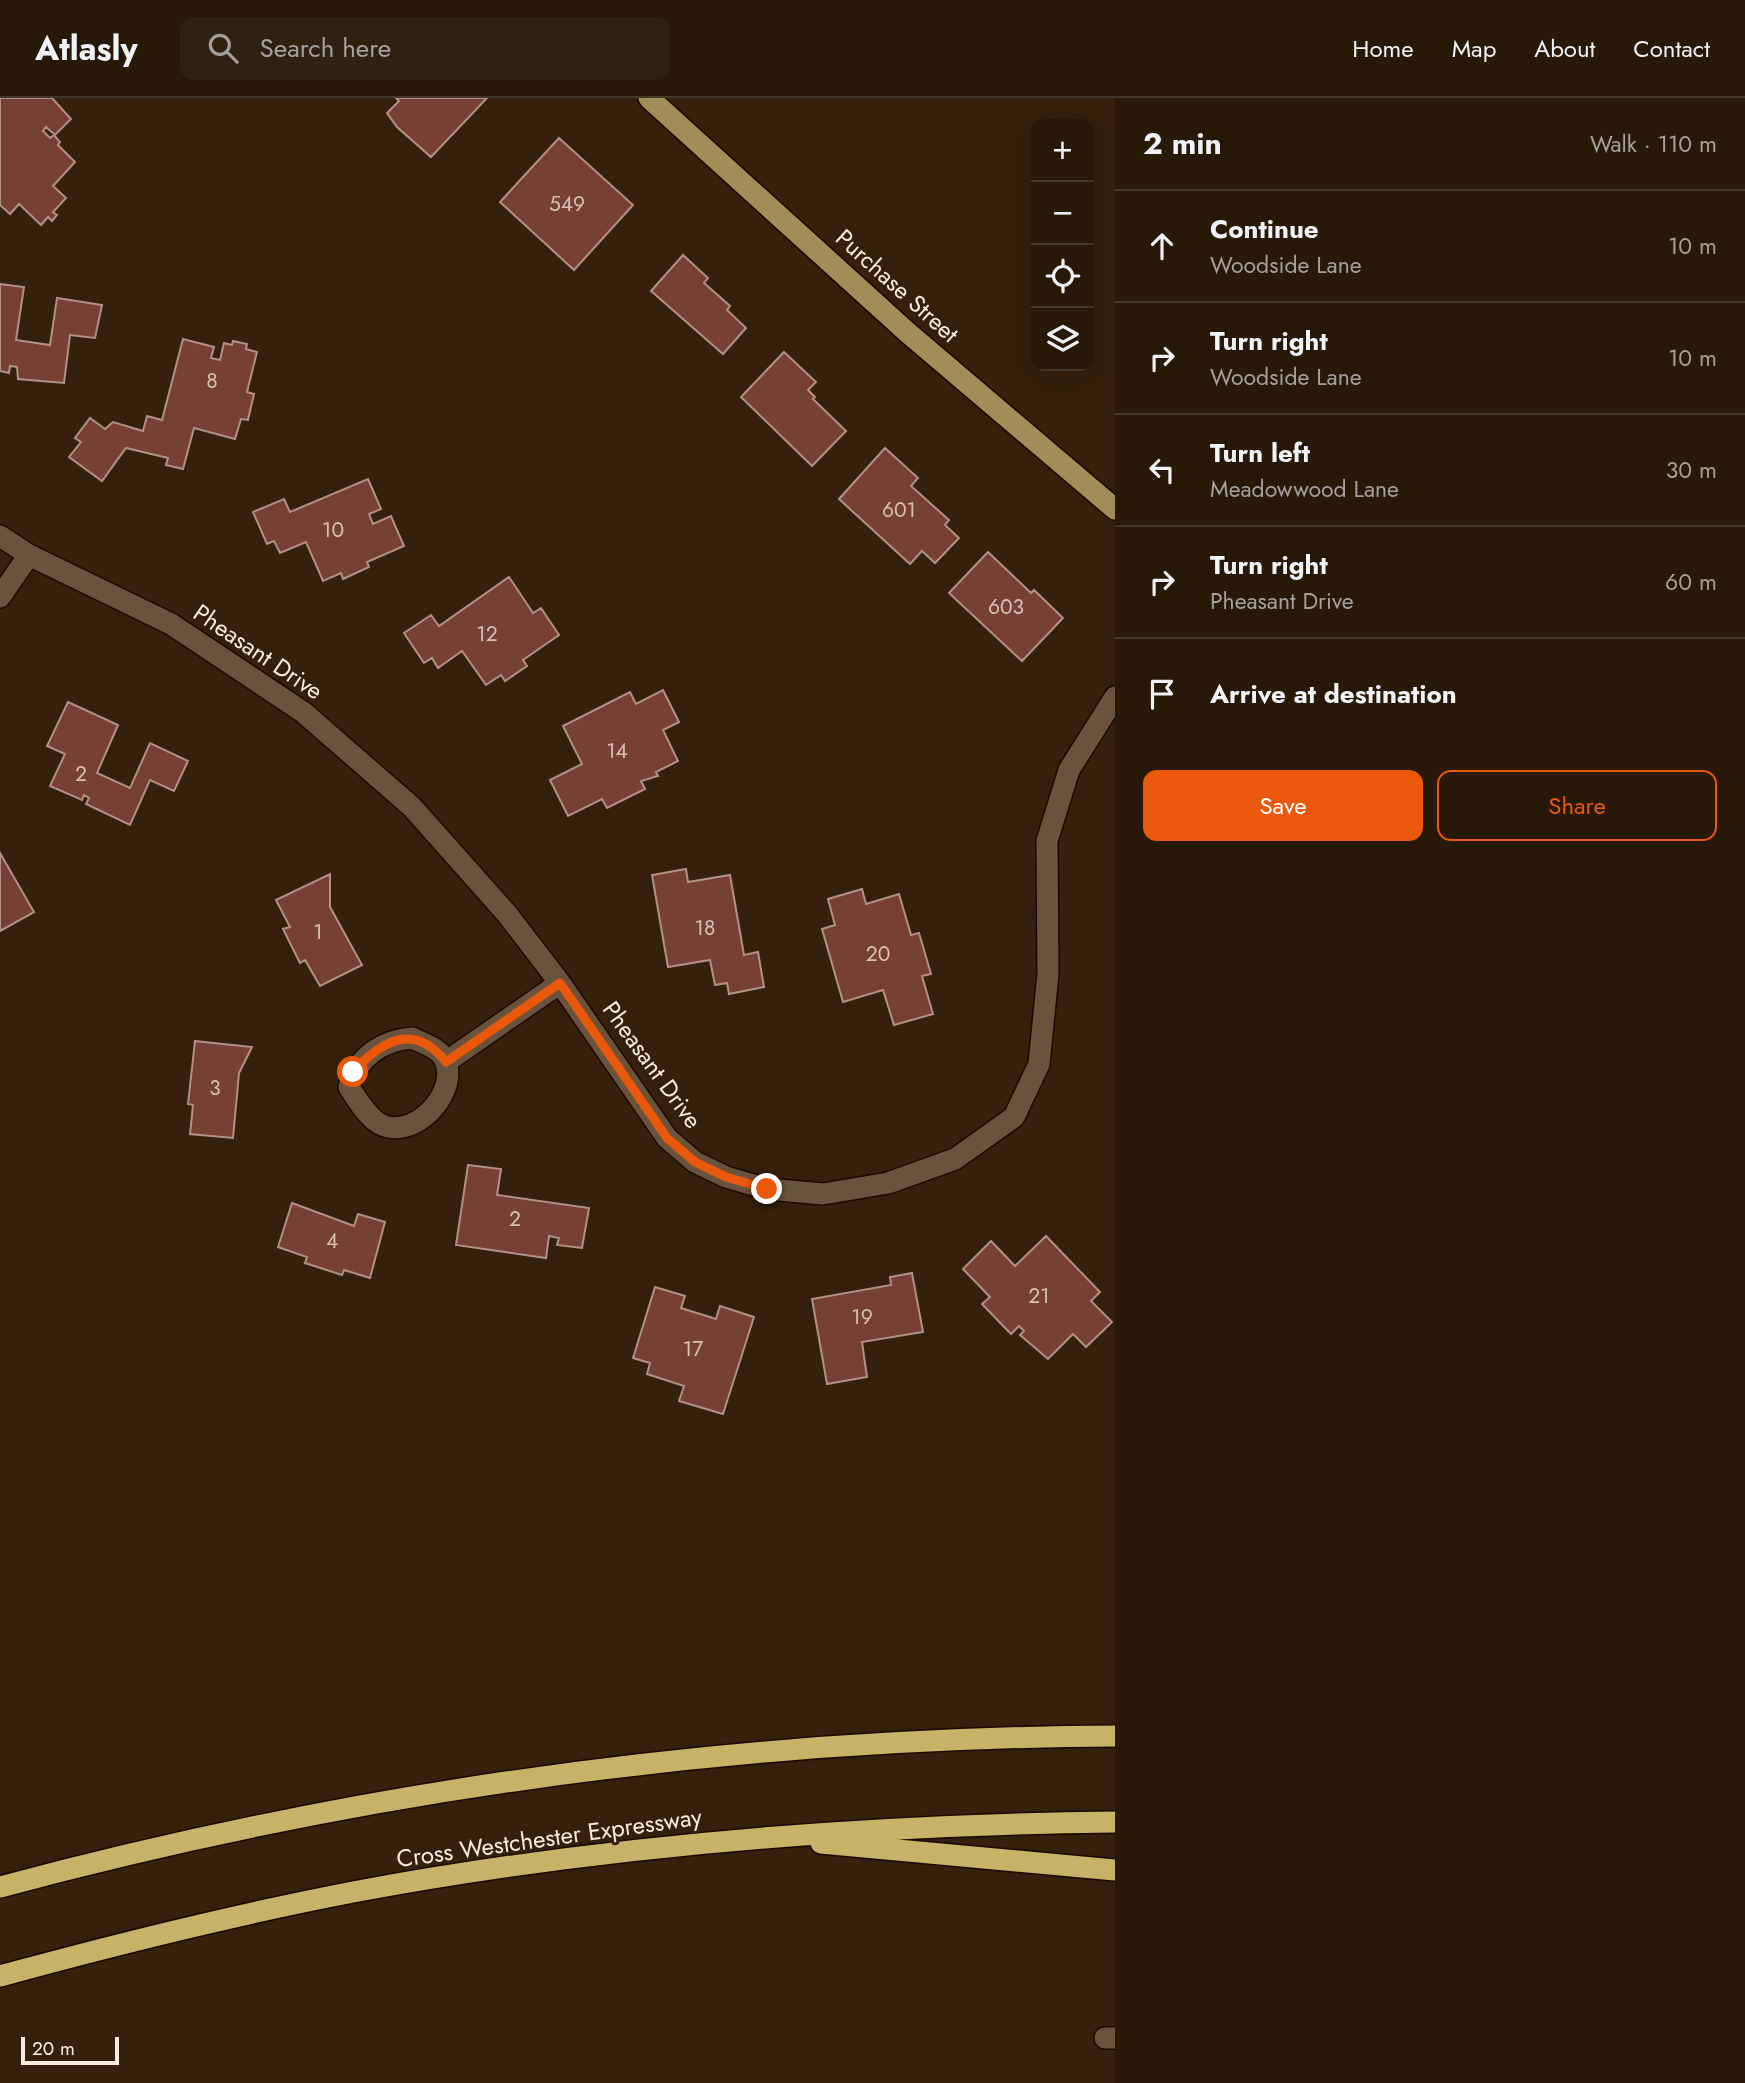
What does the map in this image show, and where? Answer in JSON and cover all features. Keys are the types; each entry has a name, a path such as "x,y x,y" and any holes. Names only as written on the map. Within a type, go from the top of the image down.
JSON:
{"highway":[{"path":"0,1887 215,1833 335,1809 539,1776 698,1756 877,1742 1115,1736"},
{"name":"Cross Westchester Expressway","path":"0,1976 153,1936 351,1893 527,1864 759,1837 938,1826 1115,1822"},
{"path":"759,1837 1115,1870"}],"main road":[{"name":"Purchase Street","path":"649,98 907,332 1115,509"}],"street":[{"name":"Pheasant Drive","path":"0,536 29,555 171,624 303,712 412,807 507,914 560,983 667,1138 695,1162 726,1177 767,1189 823,1194 888,1183 955,1159 1014,1117 1040,1064 1048,974 1047,841 1069,770 1115,697"},
{"path":"0,597 29,555"},
{"path":"446,1062 560,983"},
{"path":"412,1038 436,1049 446,1062 448,1082 443,1095 420,1120 400,1128 380,1124 359,1103 349,1087 353,1072 372,1052 396,1039 412,1038"}],"building":[{"path":"0,98 52,98 71,119 55,135 46,127 43,131 50,138 54,135 60,142 58,145 75,162 53,186 66,198 53,212 57,215 52,221 48,217 41,225 19,204 10,214 0,205"},
{"path":"396,98 487,98 431,157 397,127 387,113 399,101"},
{"path":"559,138 633,205 574,270 500,202"},
{"path":"683,255 708,278 704,283 730,306 727,310 746,328 723,354 651,291"},
{"path":"0,284 24,287 16,340 50,345 57,298 102,305 95,338 70,335 64,383 18,379 17,367 10,366 9,373 0,371"},
{"path":"183,339 214,347 211,358 220,360 224,343 232,345 233,341 247,344 246,349 257,352 247,392 254,394 248,420 241,419 235,439 194,428 183,469 166,465 168,458 126,448 102,481 69,457 81,442 75,438 90,418 105,429 113,422 143,431 147,416 162,420"},
{"path":"784,352 816,382 808,390 815,397 813,399 846,431 812,466 741,397"},
{"path":"885,448 918,478 911,486 949,520 945,525 959,538 935,563 922,551 910,564 839,499"},
{"path":"368,479 381,509 369,514 373,524 391,516 404,546 367,562 369,567 343,579 341,573 323,581 306,542 280,553 274,541 267,544 253,512 284,499 290,512"},
{"path":"988,552 1031,593 1034,590 1063,618 1022,661 949,593"},
{"path":"509,577 533,613 541,608 559,635 523,660 527,666 505,681 501,675 486,685 462,651 438,668 432,658 424,663 404,633 431,615 439,626"},
{"path":"663,690 679,722 663,730 678,761 656,772 658,776 641,781 645,789 607,808 602,799 568,816 550,780 582,764 563,726 630,692 636,704"},
{"path":"68,702 118,725 97,773 130,788 150,743 188,761 174,791 150,780 130,825 86,804 89,798 84,795 82,800 50,786 65,754 47,746"},
{"path":"0,853 34,912 0,931"},
{"path":"686,869 688,882 730,875 744,955 758,952 764,987 729,994 727,983 715,985 710,960 668,967 652,875"},
{"path":"330,874 330,907 362,965 320,986 305,960 300,963 283,929 290,927 276,900"},
{"path":"862,889 866,904 899,894 911,935 919,933 931,974 922,976 933,1014 894,1025 883,990 843,1002 822,929 835,925 828,899"},
{"path":"195,1041 252,1047 239,1073 233,1138 190,1134 193,1105 188,1104"},
{"path":"468,1165 501,1169 497,1195 589,1208 582,1248 557,1245 559,1238 549,1236 546,1258 456,1245"},
{"path":"292,1203 354,1226 358,1214 385,1222 370,1278 344,1270 342,1275 305,1263 307,1257 278,1247"},
{"path":"1046,1236 1100,1292 1091,1301 1112,1322 1086,1347 1073,1334 1048,1359 1020,1335 1024,1331 1019,1326 1011,1334 982,1304 990,1297 963,1269 991,1241 1015,1266"},
{"path":"912,1273 923,1332 862,1342 867,1377 827,1384 812,1299 891,1285 890,1277"},
{"path":"655,1287 685,1296 681,1308 716,1319 720,1306 754,1317 723,1414 679,1401 684,1386 647,1374 650,1363 633,1358"}],"route":[{"path":"353,1072 372,1052 396,1039 412,1038 436,1049 446,1062 560,983 667,1138 695,1162 726,1177 767,1189"}]}
